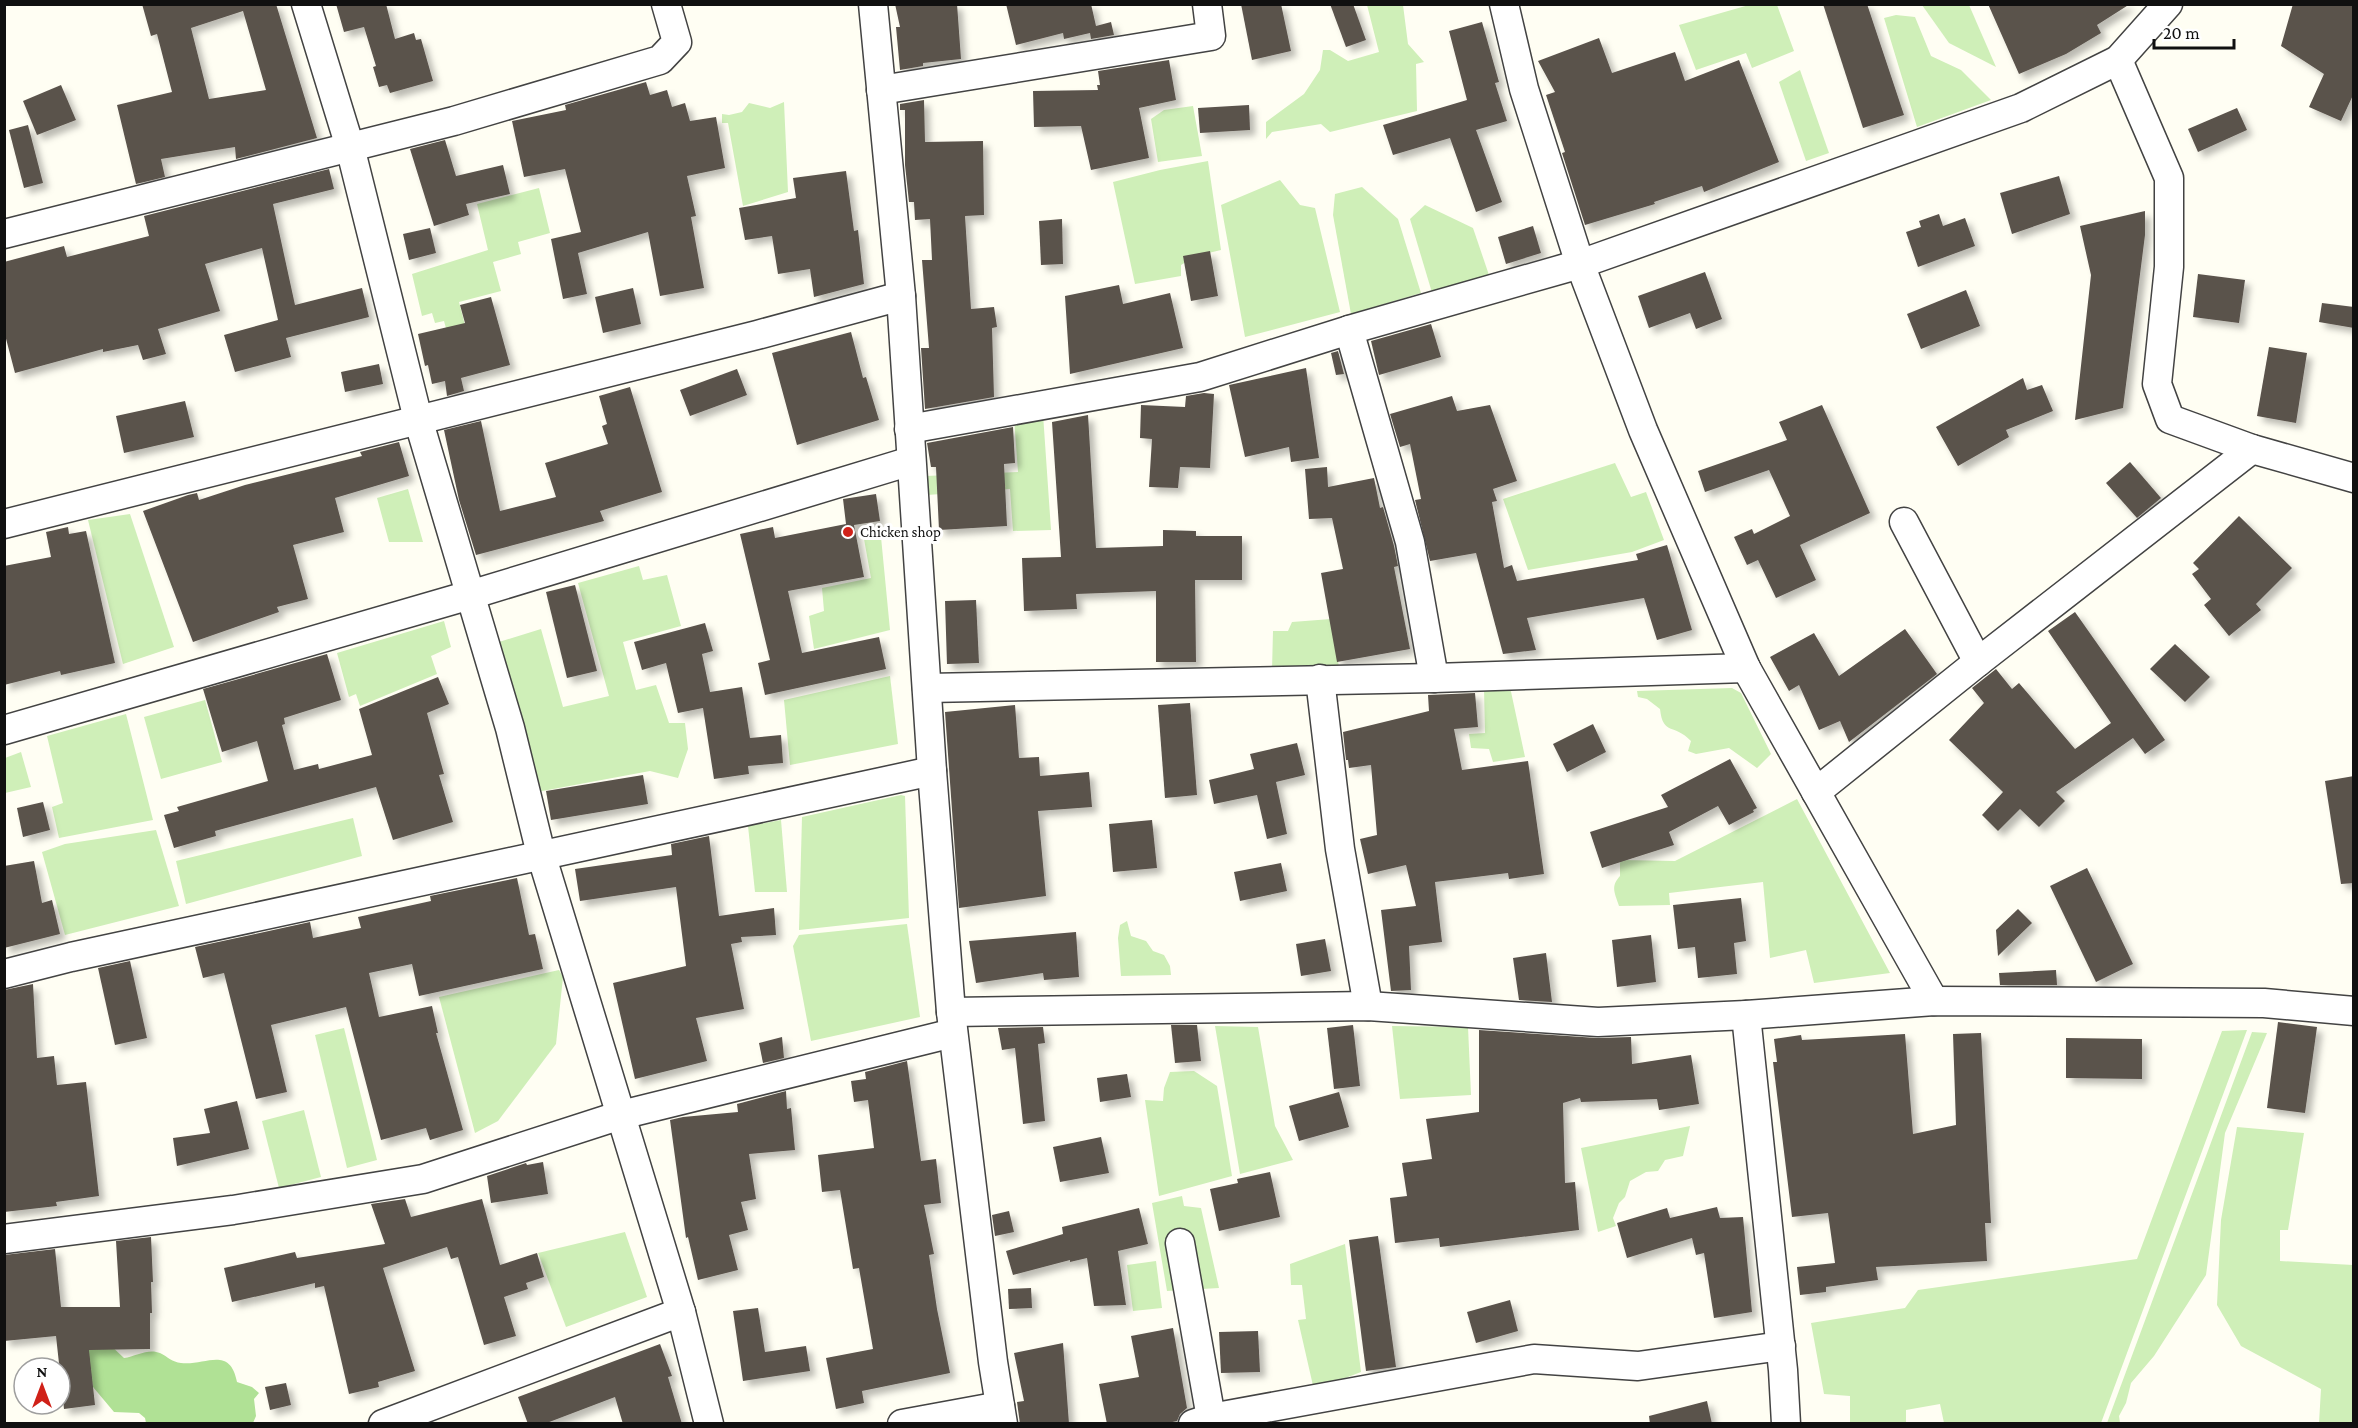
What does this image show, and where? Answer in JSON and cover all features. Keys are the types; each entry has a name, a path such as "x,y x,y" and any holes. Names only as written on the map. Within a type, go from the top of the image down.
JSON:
{"street":[{"path":"306,4 350,147 418,419 510,728 541,854 681,1312 709,1424"},
{"path":"4,234 454,121 660,60 677,42 666,4"},
{"path":"873,4 901,296 932,771 952,1023 1002,1415 902,1424"},
{"path":"881,90 1211,36 1207,4"},
{"path":"1504,4 1524,89 1580,264 1643,429 1746,668 1934,1001"},
{"path":"909,429 1200,377 1349,330 1580,264 2020,108 2118,60 2168,4"},
{"path":"2118,60 2169,178 2169,267 2157,384 2170,419 2252,449 2354,478"},
{"path":"4,524 757,335 901,296"},
{"path":"1349,330 1410,542 1434,678"},
{"path":"1816,792 1978,662 2252,449"},
{"path":"4,730 470,596 911,461"},
{"path":"1904,522 1978,662"},
{"path":"927,688 1434,678 1746,668"},
{"path":"1320,679 1340,849 1368,1006"},
{"path":"4,974 71,957 541,854 932,771"},
{"path":"4,1239 233,1210 423,1179 621,1115 952,1023 1368,1006 1598,1022 1746,1015 1934,1001 2264,1002 2354,1011"},
{"path":"1746,1015 1781,1346 1786,1424"},
{"path":"1180,1243 1202,1421 1534,1359 1638,1366 1781,1346"},
{"path":"382,1424 681,1312"}],"green space":[{"path":"1367,5 1403,5 1408,44 1424,62 1416,64 1417,111 1330,132 1321,124 1272,132 1266,139 1266,122 1304,94 1320,70 1323,50 1330,50 1348,61 1379,52"},
{"path":"1749,5 1777,5 1794,51 1752,68 1746,53 1696,70 1679,25"},
{"path":"1922,5 1969,5 1996,67 1949,43"},
{"path":"1896,15 1915,17 1931,56 1961,70 1991,100 1917,127 1884,18"},
{"path":"1800,70 1829,153 1806,161 1779,82"},
{"path":"784,102 788,192 743,206 728,123 722,123 722,114 742,112 749,103 770,108"},
{"path":"1193,106 1202,156 1158,162 1151,119 1164,110"},
{"path":"1208,161 1221,250 1196,256 1181,265 1181,276 1135,284 1113,182"},
{"path":"1280,180 1300,205 1315,208 1340,312 1245,337 1221,205"},
{"path":"1362,187 1398,219 1421,293 1351,314 1333,215 1335,194"},
{"path":"539,188 550,233 518,242 521,254 493,262 501,291 459,302 477,372 454,357 444,321 435,323 432,313 422,316 412,274 488,250 477,204"},
{"path":"1425,205 1473,228 1490,278 1433,296 1410,219"},
{"path":"1043,414 1051,530 1013,531 1010,489 927,495 926,476 1018,472 1014,418"},
{"path":"1615,463 1631,497 1646,492 1664,540 1632,552 1528,570 1503,499"},
{"path":"408,489 423,542 389,542 377,498"},
{"path":"130,514 174,647 123,664 88,520"},
{"path":"881,537 890,630 814,649 809,616 824,611 822,588 871,578 864,539"},
{"path":"639,566 643,580 667,575 681,626 623,642 636,690 656,685 669,723 685,723 688,749 678,778 650,771 537,792 499,642 541,629 563,707 609,696 578,583"},
{"path":"1331,619 1339,667 1272,670 1273,631 1288,631 1292,622"},
{"path":"444,621 451,647 431,656 437,674 360,706 356,694 349,697 337,653"},
{"path":"890,676 898,744 790,765 784,700"},
{"path":"1510,687 1525,757 1493,762 1489,749 1471,748 1469,734 1485,733 1484,688"},
{"path":"1732,688 1741,693 1771,754 1757,768 1729,748 1696,754 1688,751 1691,741 1667,726 1661,717 1660,709 1647,699 1638,697 1637,691"},
{"path":"205,700 222,762 161,779 144,717"},
{"path":"126,714 153,820 59,838 52,807 63,803 47,736"},
{"path":"21,752 31,787 5,793 5,758"},
{"path":"905,796 909,918 799,930 802,817"},
{"path":"1797,799 1890,973 1814,983 1806,950 1770,958 1763,882 1669,893 1670,905 1619,906 1614,887 1620,876 1620,860 1675,861"},
{"path":"353,818 362,856 186,904 176,861"},
{"path":"781,820 787,892 755,892 748,826"},
{"path":"156,830 179,906 65,935 42,852 65,844"},
{"path":"1127,921 1131,936 1146,941 1153,951 1164,955 1170,966 1171,975 1121,976 1118,938 1120,925"},
{"path":"907,924 920,1017 811,1041 793,946 799,935"},
{"path":"559,970 563,977 556,1044 498,1121 475,1133 439,997"},
{"path":"1215,1026 1258,1027 1275,1126 1293,1160 1240,1174"},
{"path":"1392,1026 1468,1027 1471,1095 1400,1099"},
{"path":"344,1028 377,1160 347,1168 315,1035"},
{"path":"2247,1030 2101,1423 1944,1423 1940,1404 1906,1410 1906,1423 1850,1423 1850,1396 1824,1394 1811,1323 1905,1308 1918,1290 2137,1259 2222,1031"},
{"path":"2252,1032 2267,1033 2225,1133 2206,1275 2154,1356 2131,1383 2126,1403 2119,1416 2120,1423 2107,1423"},
{"path":"1194,1071 1217,1086 1232,1176 1159,1196 1145,1100 1163,1101 1164,1088 1170,1072"},
{"path":"304,1110 321,1177 279,1188 262,1121"},
{"path":"1690,1126 1683,1156 1665,1160 1658,1171 1646,1172 1630,1181 1625,1197 1619,1203 1613,1218 1616,1226 1598,1232 1581,1148"},
{"path":"2237,1127 2304,1133 2288,1230 2280,1230 2280,1261 2353,1265 2353,1423 2319,1423 2321,1389 2241,1346 2217,1305 2221,1220"},
{"path":"1182,1196 1184,1206 1201,1208 1219,1288 1167,1291 1152,1203"},
{"path":"625,1232 647,1297 566,1327 538,1253"},
{"path":"1345,1244 1361,1372 1314,1390 1298,1320 1306,1319 1302,1285 1291,1285 1290,1264"},
{"path":"1156,1261 1162,1308 1133,1311 1127,1265"},
{"path":"108,1343 124,1358 151,1351 181,1363 215,1360 229,1364 237,1382 252,1387 259,1393 254,1399 256,1416 253,1423 146,1423 145,1418 139,1413 114,1412 93,1387 85,1349"}],"building":[{"path":"142,4 276,4 317,138 236,159 235,147 161,159 165,177 136,184 117,105 172,92 157,34 151,36","holes":["243,11 266,90 209,99 191,28"]},
{"path":"336,4 386,4 395,39 414,33 416,40 421,39 433,81 390,93 387,85 379,87 373,67 376,66 364,27 344,32"},
{"path":"895,4 957,4 961,59 923,63 923,66 900,70 896,27 900,27"},
{"path":"1006,4 1091,4 1096,26 1111,22 1114,35 1091,39 1090,33 1064,39 1063,33 1016,45"},
{"path":"1241,4 1281,4 1291,51 1252,60"},
{"path":"1330,4 1353,4 1366,40 1346,47"},
{"path":"1823,4 1867,4 1904,115 1863,128"},
{"path":"1988,4 2130,4 2097,25 2101,33 2066,54 2019,74"},
{"path":"2293,4 2354,4 2354,93 2341,121 2309,107 2324,74 2281,46"},
{"path":"1482,22 1499,82 1495,83 1507,121 1476,130 1502,202 1476,212 1450,138 1393,155 1383,125 1467,100 1449,31"},
{"path":"1599,38 1612,73 1675,52 1685,81 1739,60 1779,162 1704,192 1702,186 1654,202 1655,204 1585,225 1562,153 1565,152 1546,95 1555,92 1538,61"},
{"path":"1169,60 1176,100 1139,108 1149,158 1091,170 1081,126 1034,127 1033,91 1098,90 1097,85 1100,85 1098,71"},
{"path":"646,82 650,95 667,90 672,107 685,103 690,121 716,117 725,168 687,176 696,216 691,217 704,288 660,296 648,232 578,253 587,294 563,299 551,239 581,232 565,169 524,177 512,121 566,110 565,105"},
{"path":"61,85 76,120 37,135 23,101"},
{"path":"924,100 925,142 983,141 984,215 965,216 971,309 994,307 997,327 992,328 994,397 925,409 921,348 929,348 922,260 932,260 930,219 915,220 914,202 909,202 905,165 905,110 900,110 900,104"},
{"path":"1249,105 1250,130 1200,133 1198,108"},
{"path":"2237,108 2247,130 2198,152 2188,129"},
{"path":"28,125 43,183 24,188 9,130"},
{"path":"445,140 456,176 503,165 510,194 466,204 469,215 434,226 410,149"},
{"path":"329,169 334,189 273,204 295,305 362,288 369,317 286,338 291,357 235,372 224,335 278,320 262,248 205,264 220,311 158,329 166,354 143,360 138,345 103,352 103,349 15,373 4,331 4,262 64,246 67,257 149,236 144,216"},
{"path":"846,171 854,231 858,230 864,284 814,297 810,269 778,274 772,236 745,240 739,208 796,198 793,178"},
{"path":"2059,176 2070,214 2012,234 2000,193"},
{"path":"2145,211 2145,235 2123,408 2075,420 2091,275 2080,226"},
{"path":"1939,214 1943,226 1965,218 1975,246 1918,267 1906,232 1921,227 1919,221"},
{"path":"1062,219 1063,264 1041,265 1039,221"},
{"path":"1533,226 1541,253 1506,264 1498,237"},
{"path":"430,228 436,253 409,260 403,234"},
{"path":"1210,251 1218,296 1191,301 1183,256"},
{"path":"1705,272 1722,319 1696,329 1690,313 1649,328 1638,296"},
{"path":"2198,274 2245,280 2239,323 2193,317"},
{"path":"1119,285 1123,304 1170,293 1183,348 1070,374 1065,296"},
{"path":"633,288 641,324 603,333 595,297"},
{"path":"1966,290 1980,326 1921,349 1907,314"},
{"path":"491,297 510,365 461,378 464,391 447,396 445,381 432,384 428,365 425,366 418,334 465,323 460,305"},
{"path":"2322,303 2354,307 2354,328 2319,322"},
{"path":"1431,324 1441,357 1379,375 1371,341"},
{"path":"851,332 863,378 866,377 879,420 797,445 772,353"},
{"path":"2269,347 2307,353 2296,423 2257,416"},
{"path":"1338,351 1344,374 1336,375 1331,353"},
{"path":"379,364 383,384 345,392 341,372"},
{"path":"1306,368 1319,458 1291,462 1289,447 1245,457 1229,385"},
{"path":"737,369 747,395 690,416 680,390"},
{"path":"2023,378 2027,390 2042,385 2053,411 2006,430 2009,437 1958,466 1936,427"},
{"path":"630,387 662,492 600,511 604,521 476,555 459,500 444,430 481,421 500,511 556,497 545,463 608,444 602,426 607,424 599,396"},
{"path":"1214,394 1210,468 1180,467 1178,488 1149,487 1152,439 1140,438 1141,405 1185,407 1186,396"},
{"path":"1452,396 1457,411 1490,405 1517,481 1493,489 1497,501 1492,502 1504,568 1512,565 1517,581 1638,560 1636,554 1667,545 1692,630 1657,640 1644,598 1527,618 1536,650 1503,654 1476,553 1430,561 1415,500 1421,499 1410,444 1400,447 1390,414"},
{"path":"185,401 194,437 124,453 116,416"},
{"path":"1822,405 1870,513 1800,545 1816,580 1776,598 1758,560 1747,565 1734,537 1752,529 1754,534 1790,516 1769,470 1705,492 1698,471 1787,440 1779,422"},
{"path":"1088,415 1096,548 1163,546 1163,530 1196,531 1196,536 1242,536 1242,580 1195,580 1196,662 1156,662 1156,591 1076,594 1077,609 1024,611 1022,558 1061,557 1052,422"},
{"path":"1013,427 1015,463 1004,464 1007,526 939,530 936,467 931,467 927,443"},
{"path":"399,442 409,476 335,498 344,532 293,545 308,599 277,607 279,612 193,642 143,511 197,493 199,500 245,485 362,456 360,452"},
{"path":"2130,462 2161,498 2137,518 2106,483"},
{"path":"1327,467 1328,487 1374,478 1380,508 1383,507 1394,546 1398,566 1394,567 1410,649 1337,662 1321,573 1343,569 1332,518 1309,519 1305,469"},
{"path":"876,494 880,521 854,525 864,577 788,591 802,653 879,637 886,669 765,695 758,663 770,660 740,534 773,527 775,538 846,524 843,499"},
{"path":"2239,516 2292,568 2256,604 2261,610 2229,636 2204,605 2211,599 2192,574 2199,569 2193,563"},
{"path":"68,527 69,534 86,531 115,663 61,675 60,671 4,685 4,566 51,557 46,532"},
{"path":"575,585 597,671 567,678 546,592"},
{"path":"976,600 979,663 947,664 945,601"},
{"path":"2075,612 2165,740 2145,754 2133,738 2056,792 2065,801 2039,827 2020,809 1998,831 1982,815 2003,792 1949,740 1984,703 1972,688 1996,669 2012,689 2019,683 2075,749 2111,723 2048,631"},
{"path":"705,623 713,651 702,654 710,692 742,687 750,738 781,735 783,763 748,766 749,774 714,779 703,708 678,713 666,663 642,670 634,642"},
{"path":"1905,629 1937,674 1849,742 1840,721 1819,730 1799,685 1789,691 1770,657 1814,633 1839,676"},
{"path":"2175,644 2210,677 2185,702 2150,669"},
{"path":"327,654 341,700 284,718 285,724 282,725 294,770 318,764 319,769 372,755 359,709 438,677 449,704 427,713 444,774 439,775 453,822 393,840 376,787 215,831 216,836 174,848 164,815 179,811 177,807 268,781 257,741 222,752 203,689"},
{"path":"1475,693 1478,727 1454,729 1462,770 1528,761 1544,874 1509,879 1508,873 1435,882 1442,942 1409,946 1411,990 1391,991 1381,910 1416,906 1406,865 1368,874 1360,839 1377,835 1371,765 1349,768 1343,732 1429,711 1428,695"},
{"path":"1190,703 1197,795 1165,798 1158,705"},
{"path":"1015,705 1019,758 1039,757 1040,776 1089,772 1092,807 1038,811 1046,896 959,908 945,712"},
{"path":"1593,724 1606,752 1567,772 1553,744"},
{"path":"1297,743 1305,775 1276,782 1287,834 1267,839 1257,795 1214,804 1209,780 1254,769 1250,754"},
{"path":"1730,759 1757,808 1753,810 1754,812 1729,825 1718,806 1669,832 1674,845 1602,868 1590,832 1668,807 1661,795"},
{"path":"643,775 648,804 551,820 546,791"},
{"path":"2354,776 2354,883 2341,884 2325,781"},
{"path":"43,802 50,830 23,837 17,808"},
{"path":"1152,820 1157,868 1113,872 1109,824"},
{"path":"709,836 719,916 774,908 776,935 741,937 742,942 731,944 744,1009 696,1018 707,1061 635,1079 613,983 686,966 676,887 580,901 575,869 672,855 671,844"},
{"path":"34,861 42,903 52,900 60,934 4,948 4,866"},
{"path":"1281,863 1287,891 1240,901 1234,872"},
{"path":"2087,868 2133,964 2096,982 2050,886"},
{"path":"517,878 529,935 535,934 543,969 419,996 412,964 369,973 379,1017 432,1006 438,1033 436,1033 463,1130 430,1140 426,1128 381,1140 346,1007 271,1025 287,1092 256,1099 224,973 203,978 195,947 310,922 313,938 361,928 358,917 431,901 430,896"},
{"path":"1741,898 1746,941 1734,943 1737,974 1698,978 1695,947 1678,949 1673,905"},
{"path":"2018,909 2032,923 1998,956 1996,930"},
{"path":"1076,932 1079,977 1044,980 1043,973 976,983 969,941"},
{"path":"1651,935 1656,982 1617,987 1612,940"},
{"path":"1325,939 1331,971 1301,976 1296,944"},
{"path":"1546,953 1552,1002 1519,1000 1513,958"},
{"path":"130,961 147,1038 115,1045 98,968"},
{"path":"2056,970 2057,985 2000,985 1999,973"},
{"path":"33,984 37,1058 54,1056 57,1085 86,1082 99,1196 56,1202 57,1206 4,1212 4,990"},
{"path":"2278,1022 2317,1027 2305,1113 2267,1108"},
{"path":"1171,1025 1197,1025 1201,1061 1175,1063"},
{"path":"1353,1025 1360,1086 1334,1089 1327,1028"},
{"path":"1043,1027 1045,1043 1038,1044 1045,1121 1023,1124 1015,1048 1002,1050 998,1028"},
{"path":"1479,1030 1597,1038 1631,1037 1632,1064 1691,1055 1699,1104 1659,1110 1657,1099 1581,1102 1580,1098 1563,1103 1565,1183 1575,1182 1579,1230 1440,1247 1439,1238 1395,1243 1390,1198 1407,1196 1402,1163 1432,1159 1426,1119 1479,1112"},
{"path":"1981,1033 1991,1223 1985,1223 1987,1261 1876,1267 1878,1280 1826,1287 1826,1292 1800,1295 1797,1267 1835,1263 1828,1213 1792,1217 1773,1062 1777,1062 1774,1039 1801,1035 1802,1040 1905,1034 1913,1134 1956,1125 1953,1034"},
{"path":"782,1037 784,1058 763,1063 759,1043"},
{"path":"2066,1038 2142,1039 2142,1079 2066,1078"},
{"path":"907,1061 921,1161 936,1159 941,1203 924,1205 934,1254 929,1255 937,1309 950,1373 862,1391 864,1403 836,1409 826,1358 873,1349 859,1268 853,1269 840,1190 822,1192 818,1155 874,1148 868,1100 854,1102 851,1081 866,1079 865,1072"},
{"path":"1127,1074 1131,1097 1100,1102 1097,1078"},
{"path":"786,1091 787,1109 791,1108 795,1150 749,1154 756,1199 741,1202 748,1230 729,1235 738,1270 698,1280 688,1237 686,1238 670,1120 738,1112 737,1104"},
{"path":"1339,1092 1349,1127 1299,1141 1289,1106"},
{"path":"237,1101 249,1149 177,1166 173,1138 210,1133 204,1109"},
{"path":"1101,1137 1109,1173 1060,1182 1053,1147"},
{"path":"543,1162 548,1194 491,1203 487,1176 526,1163 527,1165"},
{"path":"1270,1172 1280,1217 1219,1231 1210,1189 1238,1183 1237,1179"},
{"path":"405,1199 411,1217 482,1199 500,1265 537,1253 544,1277 526,1283 528,1289 504,1297 516,1336 484,1345 458,1257 451,1259 447,1247 383,1268 415,1371 378,1382 379,1387 349,1394 324,1286 315,1288 315,1283 232,1302 224,1268 295,1252 297,1258 385,1244 371,1204"},
{"path":"1717,1207 1720,1218 1743,1217 1752,1312 1714,1318 1704,1253 1696,1255 1692,1238 1627,1258 1617,1223 1667,1208 1670,1218"},
{"path":"1139,1208 1148,1244 1118,1251 1126,1305 1094,1306 1087,1258 1070,1262 1070,1260 1013,1275 1006,1251 1063,1234 1062,1227"},
{"path":"1009,1211 1014,1232 995,1236 992,1215"},
{"path":"1378,1236 1396,1367 1366,1371 1349,1240"},
{"path":"151,1237 153,1282 151,1282 150,1349 89,1350 95,1405 72,1408 72,1356 58,1356 56,1336 4,1341 4,1255 55,1249 61,1307 120,1307 116,1241"},
{"path":"1031,1288 1032,1308 1009,1309 1008,1289"},
{"path":"1510,1300 1518,1331 1476,1343 1467,1312"},
{"path":"758,1308 765,1352 806,1346 810,1371 743,1381 733,1311"},
{"path":"1173,1328 1187,1408 1180,1414 1177,1421 1163,1424 1107,1424 1099,1384 1139,1377 1131,1336"},
{"path":"1258,1331 1260,1372 1221,1373 1219,1332"},
{"path":"1063,1343 1069,1424 1020,1424 1017,1402 1024,1401 1014,1353"},
{"path":"660,1344 672,1376 668,1377 682,1424 623,1424 615,1397 544,1424 528,1424 518,1397"},
{"path":"286,1383 291,1405 270,1410 265,1387"},
{"path":"1707,1401 1712,1424 1650,1424 1649,1416"}],"place":[{"name":"Chicken shop","path":"848,532"}]}
